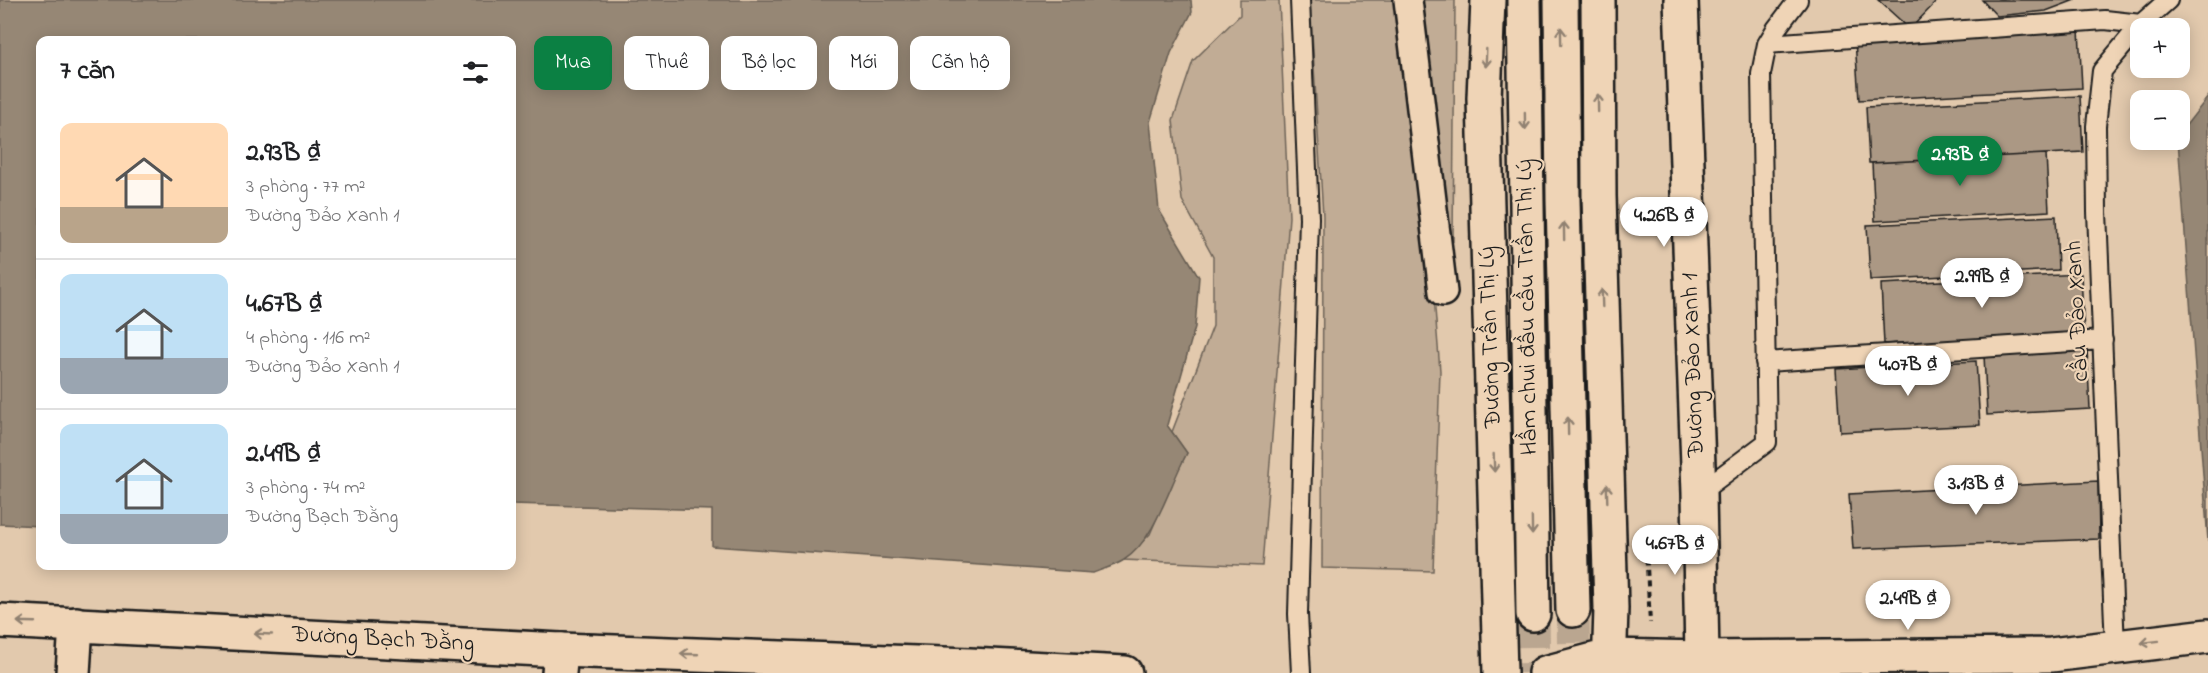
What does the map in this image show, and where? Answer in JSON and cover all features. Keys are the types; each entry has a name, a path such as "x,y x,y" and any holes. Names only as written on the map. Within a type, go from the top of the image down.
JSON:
{"main road":[{"name":"Đường Trần Thị Lý","path":"1488,0 1484,98 1500,673"},
{"name":"Hầm chui đầu cầu Trần Thị Lý","path":"1524,0 1533,614"},
{"name":"Hầm chui đầu cầu Trần Thị Lý","path":"1561,0 1563,200 1573,610"},
{"path":"1598,0 1599,196 1611,608 1609,665"},
{"name":"Đường Đảo Xanh 1","path":"1681,0 1699,493 1702,658"},
{"name":"Đường Bạch Đằng","path":"0,621 76,624 560,661 970,665 1125,673"},
{"path":"73,673 76,624"},
{"path":"1545,673 1609,665 1702,658 2051,655 2115,660 2208,636"}],"street":[{"path":"1408,0 1443,292"}],"lane":[{"path":"1300,0 1309,218 1298,614 1301,673"},
{"path":"1699,493 1767,442 1761,74 1767,44 1798,0"},
{"name":"cầu Đảo Xanh","path":"2148,18 2168,0"},
{"path":"1767,44 2105,20 2130,23"},
{"name":"cầu Đảo Xanh","path":"2115,660 2097,212 2096,126 2102,71 2130,37"},
{"path":"1765,362 2103,340"}],"shaded area":[{"path":"0,0 1191,0 1192,12 1171,53 1150,122 1159,210 1199,277 1195,327 1167,425 1187,453 1161,511 1145,539 1135,551 1113,566 1093,573 712,546 712,510 516,504 516,36 36,36 36,526 0,524"},
{"path":"1240,0 1279,0 1289,217 1262,566 1124,560 1150,534 1187,453 1172,432 1213,326 1213,257 1182,200 1173,120 1193,61 1240,15"},
{"path":"1310,0 1400,0 1424,172 1440,371 1433,571 1322,568 1323,216"},
{"path":"1415,0 1455,0 1453,242 1431,132"},
{"path":"2208,97 2208,541 2179,150 2190,150 2190,120"}],"building":[{"path":"1878,0 1938,0 1910,29"},
{"path":"1982,0 2075,0 2046,11 1997,16"},
{"path":"2079,29 2082,88 1859,100 1855,40"},
{"path":"2080,96 2083,152 1869,163 1866,107"},
{"path":"2046,154 2049,211 1875,221 1872,163"},
{"path":"2056,216 2058,270 1870,280 1867,225"},
{"path":"2081,274 2084,334 1884,344 1881,284"},
{"path":"2087,349 2090,409 1987,415 1984,355"},
{"path":"1976,361 1980,425 1840,432 1836,369"},
{"path":"2098,481 2099,539 1853,549 1849,494"}],"tunnel":[{"path":"1573,610 1574,673"},
{"path":"1533,614 1534,673"}]}
